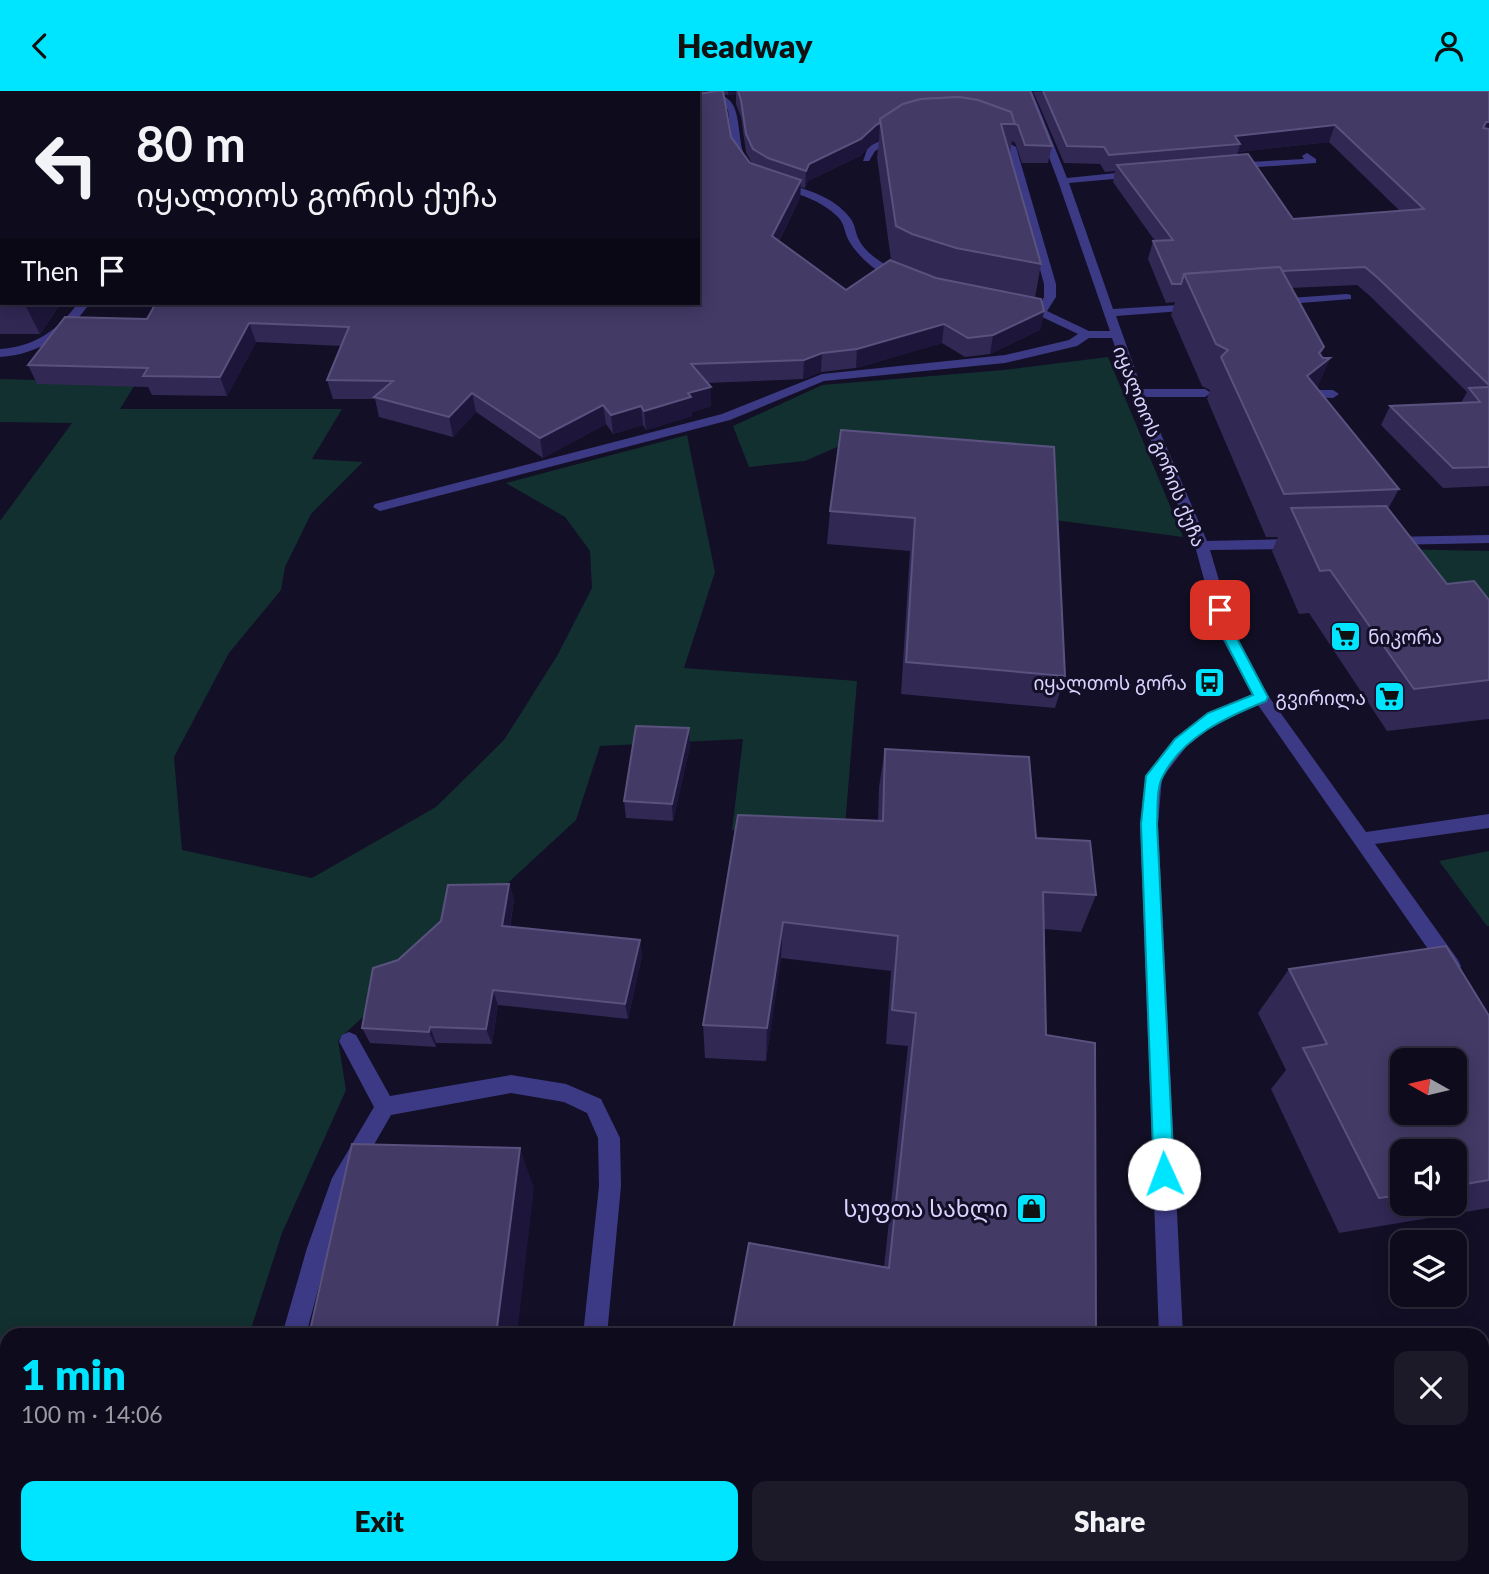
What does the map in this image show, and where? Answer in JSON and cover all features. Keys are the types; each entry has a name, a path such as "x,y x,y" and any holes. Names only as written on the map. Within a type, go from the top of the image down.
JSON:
{"street":[{"name":"იყალთოს გორის ქუჩა","path":"1028,91 1063,181 1137,393 1202,546 1226,631 1261,697 1465,987"},
{"path":"700,93 726,101 733,110 738,153 746,168 755,177"},
{"path":"700,106 738,99"},
{"path":"973,131 1000,138 1011,147 1050,284 1050,297 1041,312"},
{"path":"866,159 871,149 896,135 906,134"},
{"path":"1225,167 1313,162 1307,156"},
{"path":"1063,181 1147,173"},
{"path":"769,183 801,191 835,208 849,221 853,239 869,257 889,272 913,282"},
{"path":"1267,302 1347,297"},
{"path":"0,353 19,353 54,337 69,325 83,305"},
{"path":"1107,313 1214,306"},
{"path":"1015,307 1041,312 1087,334 1115,335"},
{"path":"380,507 726,417 822,378 1005,359 1073,343 1087,334"},
{"path":"1137,393 1205,393"},
{"path":"1310,394 1333,394"},
{"path":"1380,542 1489,539"},
{"path":"1202,546 1311,543"},
{"path":"1171,1328 1149,824 1154,776 1180,743 1213,717 1261,697"},
{"path":"1362,839 1489,821"},
{"path":"349,1041 385,1107"},
{"path":"296,1328 318,1248 343,1178 385,1107 511,1084 566,1093 594,1106 609,1138 610,1186 596,1328"}],"green space":[{"path":"1108,357 1183,537 1047,519 844,444 805,461 749,467 733,426 822,385 1004,370"},
{"path":"0,379 136,383 120,409 342,409 312,459 363,462 311,514 285,567 281,590 229,653 174,757 182,850 312,878 436,807 504,740 557,656 592,588 590,551 565,517 506,483 687,435 715,572 684,668 857,681 844,838 732,830 743,739 600,746 576,820 338,1040 346,1090 282,1233 251,1328 0,1328 0,521 72,423 0,422"},
{"path":"1395,549 1489,551 1489,642"},
{"path":"1489,851 1489,926 1487,926 1439,861"}],"building":[{"path":"723,91 731,137 750,163 801,180 772,236 846,290 890,260 936,278 1041,299 1044,311 993,335 968,338 944,324 857,349 822,353 804,360 691,364 711,387 688,393 691,397 644,411 641,406 611,415 603,405 540,438 472,393 449,417 374,397 393,381 327,380 349,327 249,323 220,377 143,376 148,368 28,365 65,317 147,319 155,305 700,305 700,94"},
{"path":"738,91 1030,91 1052,146 1025,145 1011,112 978,100 959,97 921,99 903,104 880,119 880,123 861,139 809,164 806,171 768,158 753,149 746,134"},
{"path":"1043,91 1489,91 1489,122 1486,122 1483,128 1489,129 1489,385 1365,267 1282,271 1280,267 1184,274 1181,284 1172,284 1153,241 1173,240 1117,165 1248,154 1293,219 1424,209 1335,125 1235,136 1240,144 1109,155 1104,147 1067,146"},
{"path":"959,97 978,100 1011,112 1015,124 1001,124 1041,264 956,248 896,226 880,119 903,104 921,99"},
{"path":"1280,267 1324,347 1319,353 1323,358 1330,358 1307,376 1399,489 1284,494 1221,357 1228,350 1216,344 1184,274"},
{"path":"1489,387 1489,467 1453,468 1390,406 1480,402 1469,388"},
{"path":"841,430 1054,447 1065,676 906,662 915,518 830,511"},
{"path":"1386,506 1447,584 1474,581 1489,600 1489,680 1414,689 1330,570 1320,571 1291,508"},
{"path":"636,726 689,728 672,804 624,801"},
{"path":"885,749 1029,757 1036,838 1090,841 1096,895 1043,892 1046,1035 1095,1043 1096,1328 733,1328 749,1243 889,1268 916,1013 892,1010 898,936 783,922 767,1028 703,1025 738,815 883,821"},
{"path":"509,884 502,926 640,940 625,1004 493,990 486,1029 430,1027 429,1032 362,1028 373,968 398,960 441,921 448,885"},
{"path":"1446,946 1489,1016 1489,1180 1467,1184 1467,1139 1390,1139 1390,1197 1379,1198 1303,1048 1327,1044 1289,969"},
{"path":"352,1144 520,1148 497,1328 311,1328"}],"place":[{"name":"ნიკორა","path":"1345,636"},
{"name":"იყალთოს გორა","path":"1210,682"},
{"name":"გვირილა","path":"1389,697"},
{"name":"სუფთა სახლი","path":"1031,1208"}],"route":[{"path":"1164,1174 1149,824 1154,776 1180,743 1213,717 1261,697 1226,631 1220,610"}]}
